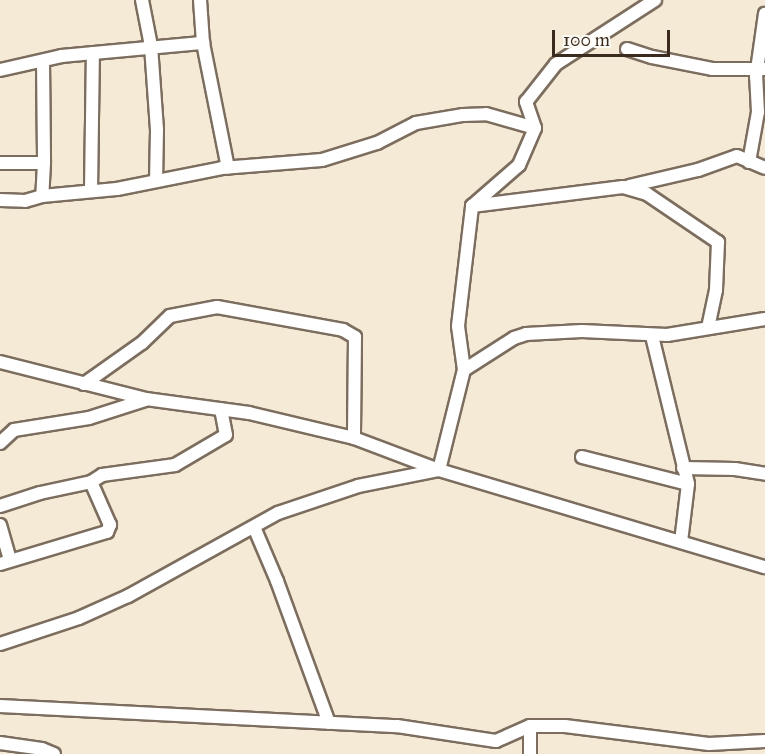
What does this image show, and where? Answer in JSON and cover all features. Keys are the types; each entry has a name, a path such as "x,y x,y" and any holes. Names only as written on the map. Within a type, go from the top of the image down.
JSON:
{"street":[{"path":"142,0 151,46 157,130 156,181"},
{"path":"200,0 203,43 228,168"},
{"path":"439,470 464,370 458,326 472,206 519,165 535,128 526,102 556,64 655,0"},
{"path":"749,162 761,118 761,69 765,14"},
{"path":"0,70 93,53 203,43"},
{"path":"627,49 652,57 712,69 761,69"},
{"path":"91,191 93,53"},
{"path":"42,196 43,61"},
{"path":"0,200 25,201 42,196 117,189 228,168 322,160 377,143 416,123 463,115 486,114 535,128"},
{"path":"472,206 620,187 698,170 737,156 765,168"},
{"path":"0,163 44,163"},
{"path":"620,187 635,188 647,194 718,242 716,290 708,327"},
{"path":"84,384 142,343 170,316 217,307 343,330 355,337 354,438"},
{"path":"464,370 514,338 526,334 582,331 652,336 765,319"},
{"path":"652,336 688,484 681,542"},
{"path":"0,362 146,399 249,413 354,438 439,470 765,567"},
{"path":"0,443 14,430 89,418 146,399"},
{"path":"0,506 40,493 91,482 102,475 175,465 226,435 220,409"},
{"path":"582,457 688,484"},
{"path":"683,468 735,469 765,474"},
{"path":"0,644 80,618 128,596 278,513 358,486 439,470"},
{"path":"0,525 5,562 102,535 110,530 106,512 91,482"},
{"path":"254,527 277,581 329,723"},
{"path":"0,706 397,726 496,741 530,726 565,726 709,744 765,741"},
{"path":"530,726 530,754"},
{"path":"8,747 54,754"}]}
